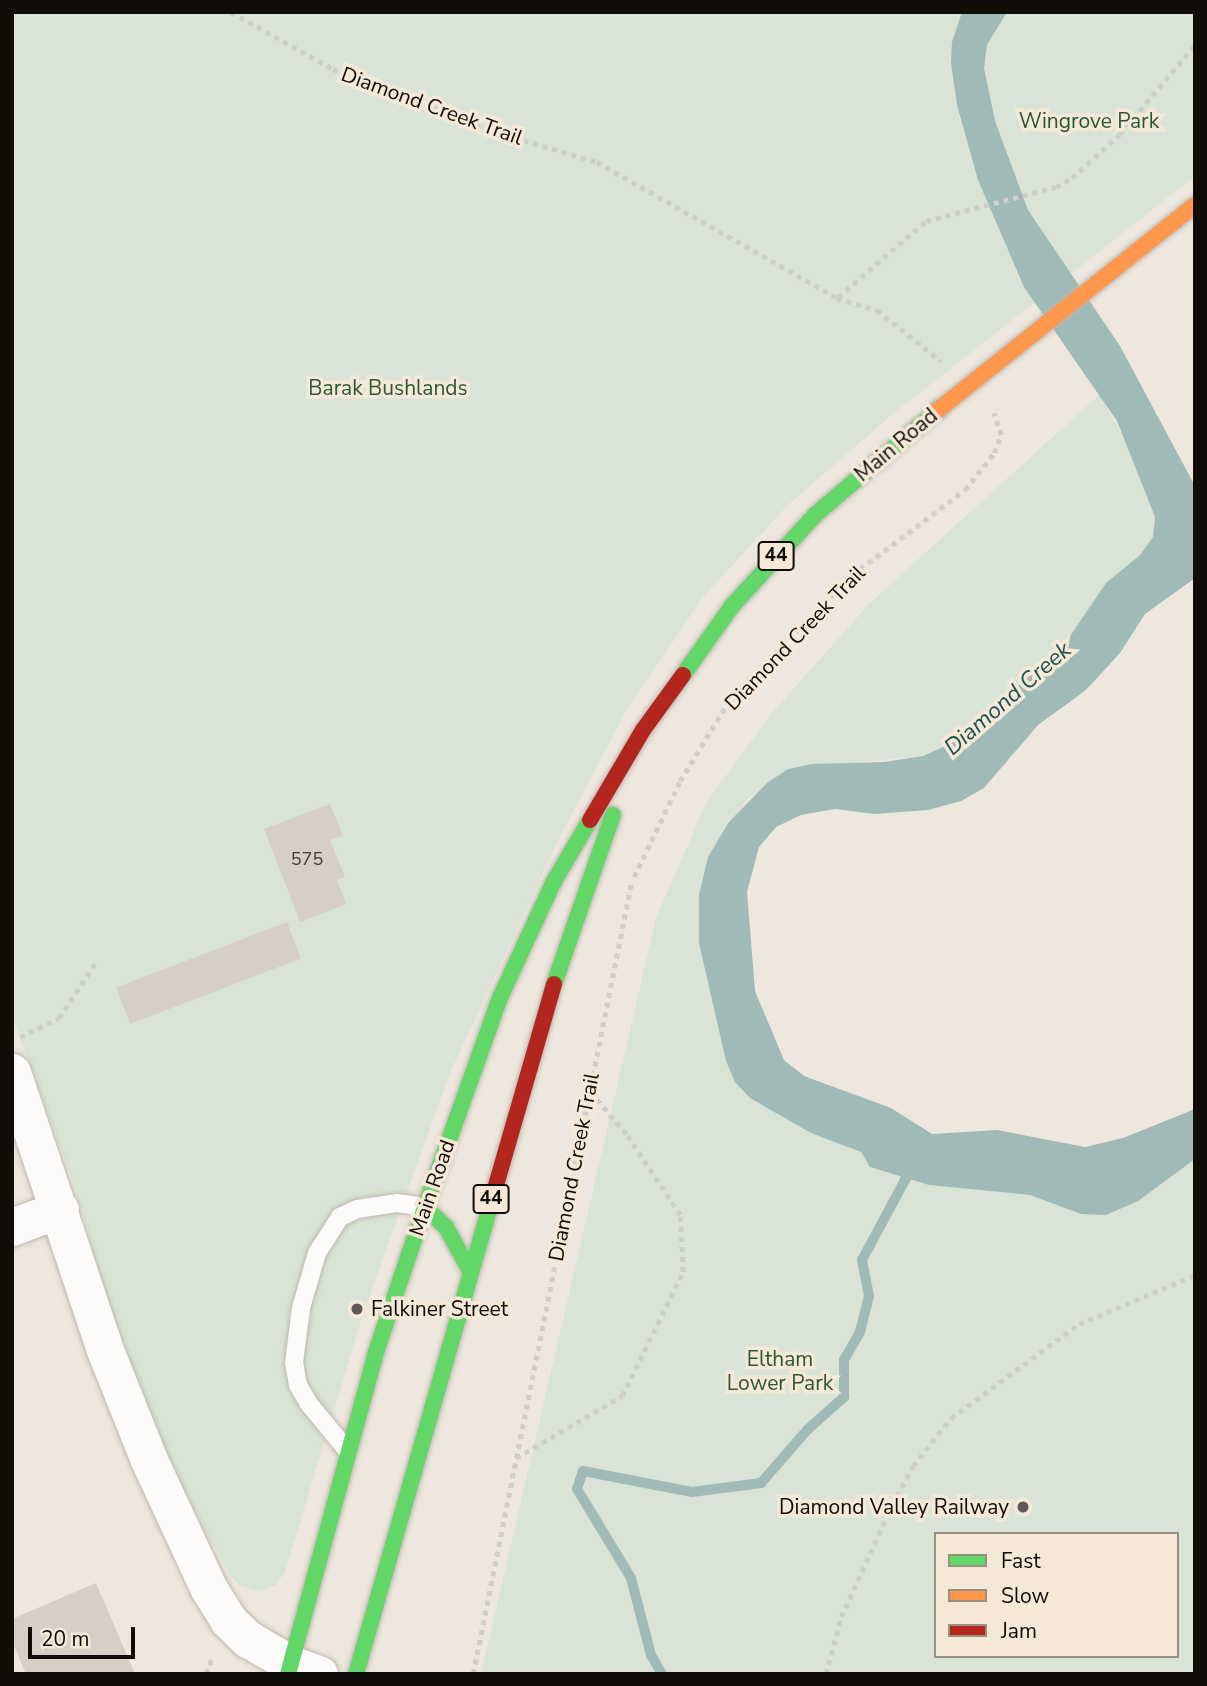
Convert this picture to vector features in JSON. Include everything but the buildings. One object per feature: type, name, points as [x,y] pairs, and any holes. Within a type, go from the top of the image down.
[{"type":"main road","name":"Main Road","points":[[299,1671],[349,1453],[375,1355],[499,1000],[553,883],[643,730],[725,616],[771,561],[854,480],[1195,205]]},
{"type":"main road","name":"Main Road","points":[[358,1669],[547,1005],[643,730]]},
{"type":"main road","points":[[425,1207],[446,1227],[470,1271]]},
{"type":"street","points":[[12,1072],[115,1374],[209,1589],[228,1620],[248,1639],[299,1671]]},
{"type":"street","points":[[12,1227],[60,1209]]},
{"type":"lane","points":[[349,1453],[309,1404],[298,1385],[294,1363],[299,1319],[317,1253],[340,1217],[357,1209],[397,1203],[425,1207]]},
{"type":"lane","points":[[358,1669],[378,1674]]},
{"type":"path","name":"Diamond Creek Trail","points":[[231,12],[333,69],[389,86],[466,123],[597,162],[837,298],[877,310],[944,363]]},
{"type":"path","points":[[837,298],[926,221],[1056,187],[1072,178],[1120,134],[1195,45]]},
{"type":"path","name":"Diamond Creek Trail","points":[[473,1674],[632,882],[680,781],[741,687],[852,575],[965,490],[994,453],[1001,435],[992,407]]},
{"type":"path","points":[[12,1040],[59,1018],[96,962]]},
{"type":"path","points":[[516,1458],[622,1396],[683,1272],[680,1215],[626,1134],[590,1091]]},
{"type":"path","points":[[826,1674],[841,1617],[892,1505],[913,1466],[951,1418],[1079,1324],[1195,1275]]},
{"type":"green space","name":"Barak Bushlands","points":[[12,12],[1195,12],[1195,176],[888,418],[788,505],[704,596],[626,711],[558,841],[450,1073],[363,1314],[285,1572],[276,1585],[259,1592],[239,1585],[230,1575],[168,1461],[115,1323],[72,1178],[12,1016]]},
{"type":"green space","name":"Eltham Lower Park","points":[[1099,395],[1132,452],[1155,518],[1153,537],[1140,555],[1106,583],[1062,648],[952,743],[923,756],[788,769],[746,801],[708,857],[720,1031],[726,1061],[750,1098],[811,1133],[841,1142],[929,1185],[1030,1195],[1081,1214],[1195,1159],[1195,1674],[481,1674],[656,918],[706,803],[771,714],[870,603]]},
{"type":"water","name":"Diamond Creek","points":[[962,12],[1007,12],[987,45],[984,68],[995,121],[1028,210],[1120,346],[1195,486],[1195,578],[1145,614],[1120,653],[1086,690],[1038,725],[984,788],[961,801],[928,810],[874,814],[835,809],[801,815],[776,827],[759,847],[747,892],[755,991],[784,1060],[804,1076],[891,1108],[932,1134],[997,1130],[1085,1147],[1123,1138],[1195,1109],[1195,1159],[1138,1201],[1106,1215],[1081,1214],[1030,1195],[929,1185],[870,1167],[861,1152],[811,1133],[750,1098],[735,1082],[726,1061],[699,943],[699,895],[708,857],[729,822],[767,783],[788,769],[812,764],[884,762],[923,756],[952,743],[1062,648],[1106,583],[1140,555],[1153,537],[1155,517],[1117,421],[1024,287],[978,180],[957,105],[951,63],[952,42]]},
{"type":"waterway","points":[[662,1674],[651,1655],[631,1578],[577,1489],[583,1471],[692,1492],[761,1483],[807,1430],[844,1397],[844,1360],[860,1332],[869,1296],[862,1260],[912,1167]]},
{"type":"traffic: fast","points":[[683,675],[732,606],[815,515],[938,410]]},
{"type":"traffic: fast","points":[[554,984],[613,815]]},
{"type":"traffic: fast","points":[[288,1674],[375,1355],[425,1207],[499,1000],[553,883],[590,820]]},
{"type":"traffic: fast","points":[[356,1674],[490,1206]]},
{"type":"traffic: fast","points":[[425,1207],[446,1227],[470,1271]]},
{"type":"traffic: jam","points":[[590,820],[643,730],[683,675]]},
{"type":"traffic: jam","points":[[490,1206],[554,984]]},
{"type":"traffic: slow","points":[[938,410],[1195,205]]},
{"type":"place","name":"Falkiner Street","points":[[357,1309]]},
{"type":"place","name":"Diamond Valley Railway","points":[[1023,1507]]},
{"type":"park label","name":"Wingrove Park","points":[[1089,121]]}]
